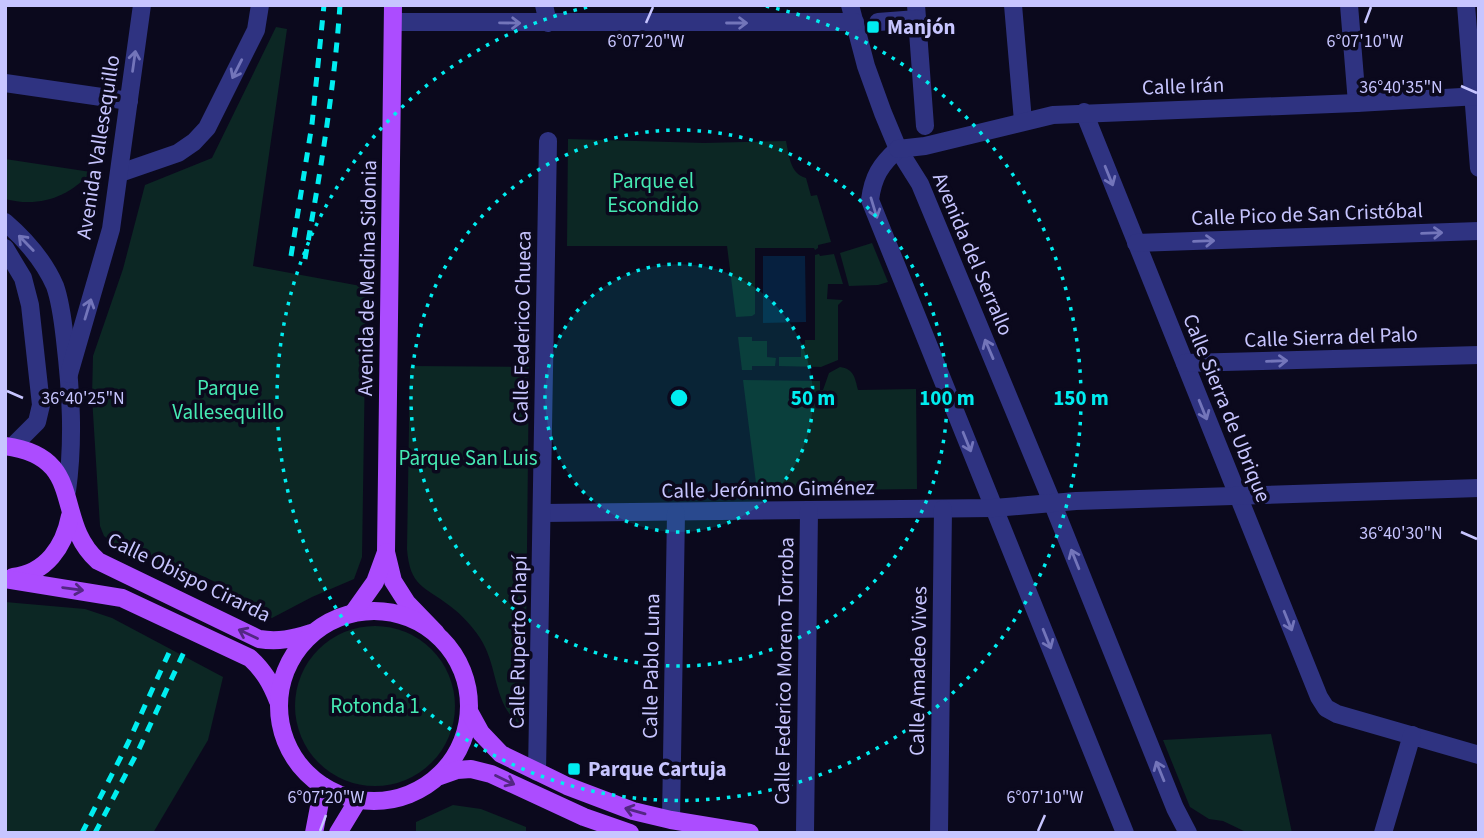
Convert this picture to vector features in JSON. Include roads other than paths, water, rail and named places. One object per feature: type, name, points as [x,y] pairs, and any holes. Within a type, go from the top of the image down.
[{"type":"main road","name":"Avenida de Medina Sidonia","points":[[393,14],[386,552],[393,582],[407,603],[436,633]]},
{"type":"main road","name":"Calle Obispo Cirarda","points":[[9,446],[42,457],[57,473],[67,491],[78,536],[88,552],[109,567],[259,639],[294,639],[313,632]]},
{"type":"main road","name":"Calle Obispo Cirarda","points":[[5,578],[22,576],[41,567],[57,552],[67,533],[70,512]]},
{"type":"main road","name":"Avenida de Medina Sidonia","points":[[352,613],[371,591],[386,552]]},
{"type":"main road","name":"Calle Obispo Cirarda","points":[[5,578],[122,598],[250,658],[271,683],[279,702]]},
{"type":"main road","points":[[375,610],[397,613],[418,621],[436,633],[456,656],[467,683],[470,713],[465,737],[455,758],[440,776],[422,789],[402,797],[380,801],[358,800],[323,786],[304,770],[289,750],[281,727],[281,683],[288,664],[313,632],[332,620],[352,613],[375,610]]},
{"type":"main road","points":[[470,713],[481,733],[500,754],[600,800],[671,820],[750,833]]},
{"type":"main road","points":[[440,776],[457,770],[471,769],[491,774],[584,817],[630,833]]},
{"type":"main road","points":[[314,833],[323,786]]},
{"type":"main road","points":[[338,833],[358,800]]},
{"type":"street","name":"Avenida Vallesequillo","points":[[69,374],[111,229],[142,5]]},
{"type":"street","points":[[120,173],[178,153],[194,142],[207,128],[257,30],[260,5]]},
{"type":"street","points":[[544,5],[548,23]]},
{"type":"street","points":[[1013,5],[1023,121]]},
{"type":"street","points":[[1349,5],[1357,103]]},
{"type":"street","points":[[1467,5],[1476,96],[1479,168]]},
{"type":"street","points":[[878,22],[917,12],[925,126]]},
{"type":"street","points":[[393,14],[548,23],[852,14]]},
{"type":"street","name":"Avenida del Serrallo","points":[[852,14],[866,66],[898,149],[920,184],[1175,808],[1188,833]]},
{"type":"street","points":[[5,83],[129,101]]},
{"type":"street","name":"Calle Irán","points":[[898,149],[925,146],[1023,121],[1084,112],[1357,103],[1476,96]]},
{"type":"street","name":"Calle Sierra de Ubrique","points":[[1084,112],[1319,697],[1326,708],[1337,714],[1412,736]]},
{"type":"street","name":"Calle Federico Chueca","points":[[543,513],[548,141]]},
{"type":"street","points":[[898,149],[882,163],[873,180],[870,200],[1125,833]]},
{"type":"street","name":"Calle Obispo Cirarda","points":[[5,222],[32,248],[55,287],[61,310],[69,374],[72,452],[67,491]]},
{"type":"street","name":"Calle Pico de San Cristóbal","points":[[1136,243],[1479,231]]},
{"type":"street","name":"Calle Obispo Cirarda","points":[[5,248],[23,278],[30,305],[41,405],[37,422],[9,446]]},
{"type":"street","name":"Calle Sierra del Palo","points":[[1185,363],[1479,355]]},
{"type":"street","name":"Calle Jerónimo Giménez","points":[[543,513],[994,508],[1052,502],[1479,488]]},
{"type":"street","name":"Calle Amadeo Vives","points":[[939,833],[943,509]]},
{"type":"street","name":"Calle Federico Moreno Torroba","points":[[805,833],[809,511]]},
{"type":"street","name":"Calle Ruperto Chapí","points":[[537,772],[543,513]]},
{"type":"street","name":"Calle Pablo Luna","points":[[671,820],[676,513]]},
{"type":"street","points":[[1383,833],[1412,736],[1479,755]]},
{"type":"water","points":[[763,256],[805,256],[806,322],[763,323]]},
{"type":"railway","points":[[291,256],[312,124],[324,5]]},
{"type":"railway","points":[[305,259],[330,101],[340,5]]},
{"type":"railway","points":[[82,833],[128,743],[172,646]]},
{"type":"railway","points":[[95,833],[139,749],[184,652]]},
{"type":"place","name":"Manjón","points":[[873,27]]},
{"type":"place","name":"Parque Cartuja","points":[[574,769]]},
{"type":"park label","name":"Parque el Escondido","points":[[653,193]]},
{"type":"park label","name":"Parque Vallesequillo","points":[[228,400]]},
{"type":"park label","name":"Parque San Luis","points":[[468,458]]},
{"type":"park label","name":"Rotonda 1","points":[[375,706]]}]
